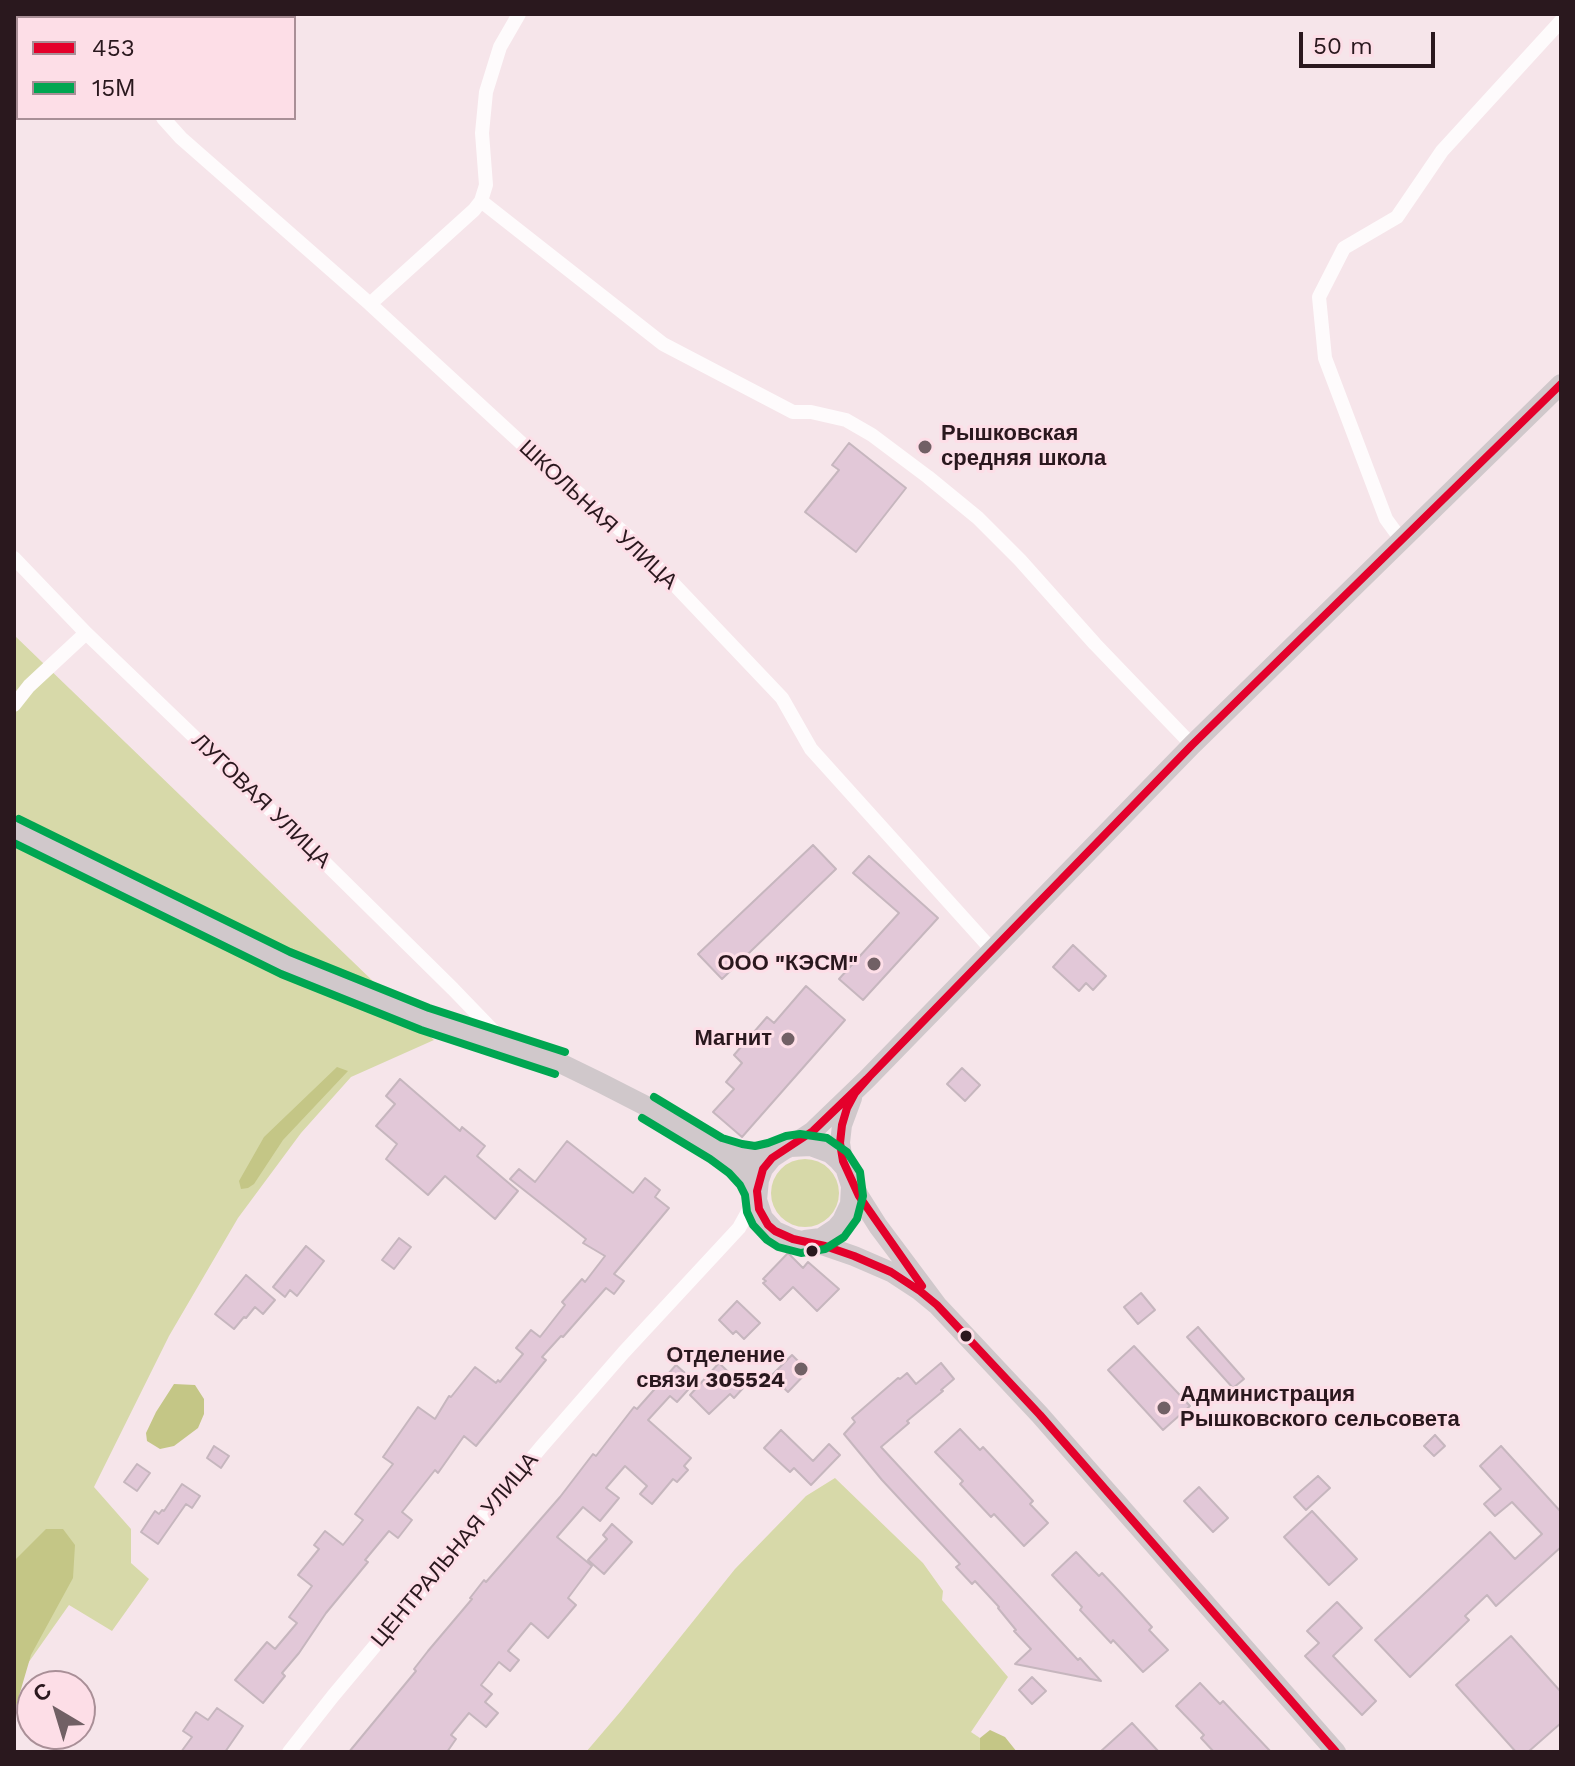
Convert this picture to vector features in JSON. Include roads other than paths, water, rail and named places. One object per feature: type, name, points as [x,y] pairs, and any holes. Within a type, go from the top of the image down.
[{"type":"main road","points":[[937,1305],[891,1272],[854,1256],[775,1231],[759,1209],[757,1191],[763,1169],[772,1158],[813,1131],[867,1079],[1192,745],[1561,384]]},
{"type":"main road","points":[[14,830],[285,963],[425,1019],[560,1063],[648,1107],[717,1149],[737,1164],[757,1191]]},
{"type":"main road","points":[[802,1241],[829,1234],[842,1221],[850,1204],[851,1186],[840,1143],[842,1125],[851,1100],[867,1079]]},
{"type":"main road","points":[[717,1149],[755,1158],[801,1146],[821,1148],[838,1160],[878,1226],[937,1305],[1040,1415],[1336,1752]]},
{"type":"street","points":[[370,304],[481,201],[486,185],[482,133],[486,92],[500,47],[519,14]]},
{"type":"street","points":[[1402,541],[1386,519],[1325,358],[1319,297],[1344,248],[1397,217],[1442,151],[1561,21]]},
{"type":"street","name":"ШКОЛЬНАЯ УЛИЦА","points":[[165,120],[181,138],[630,538],[782,698],[811,749],[993,951]]},
{"type":"street","points":[[481,201],[663,344],[793,412],[811,412],[846,420],[872,435],[928,477],[978,518],[1020,560],[1192,745]]},
{"type":"street","name":"ЛУГОВАЯ УЛИЦА","points":[[14,558],[86,633],[314,852],[507,1045]]},
{"type":"street","points":[[14,705],[29,686],[86,633]]},
{"type":"street","name":"ЦЕНТРАЛЬНАЯ УЛИЦА","points":[[289,1752],[542,1446],[624,1352],[729,1240],[747,1215],[757,1191]]},
{"type":"street","points":[[729,1240],[753,1228],[775,1231]]},
{"type":"place","name":"Рышковская средняя школа","points":[[925,447]]},
{"type":"place","name":"ООО \"КЭСМ\"","points":[[874,964]]},
{"type":"place","name":"Магнит","points":[[788,1039]]},
{"type":"place","name":"Отделение связи 305524","points":[[801,1369]]},
{"type":"place","name":"Администрация Рышковского сельсовета","points":[[1164,1408]]}]
